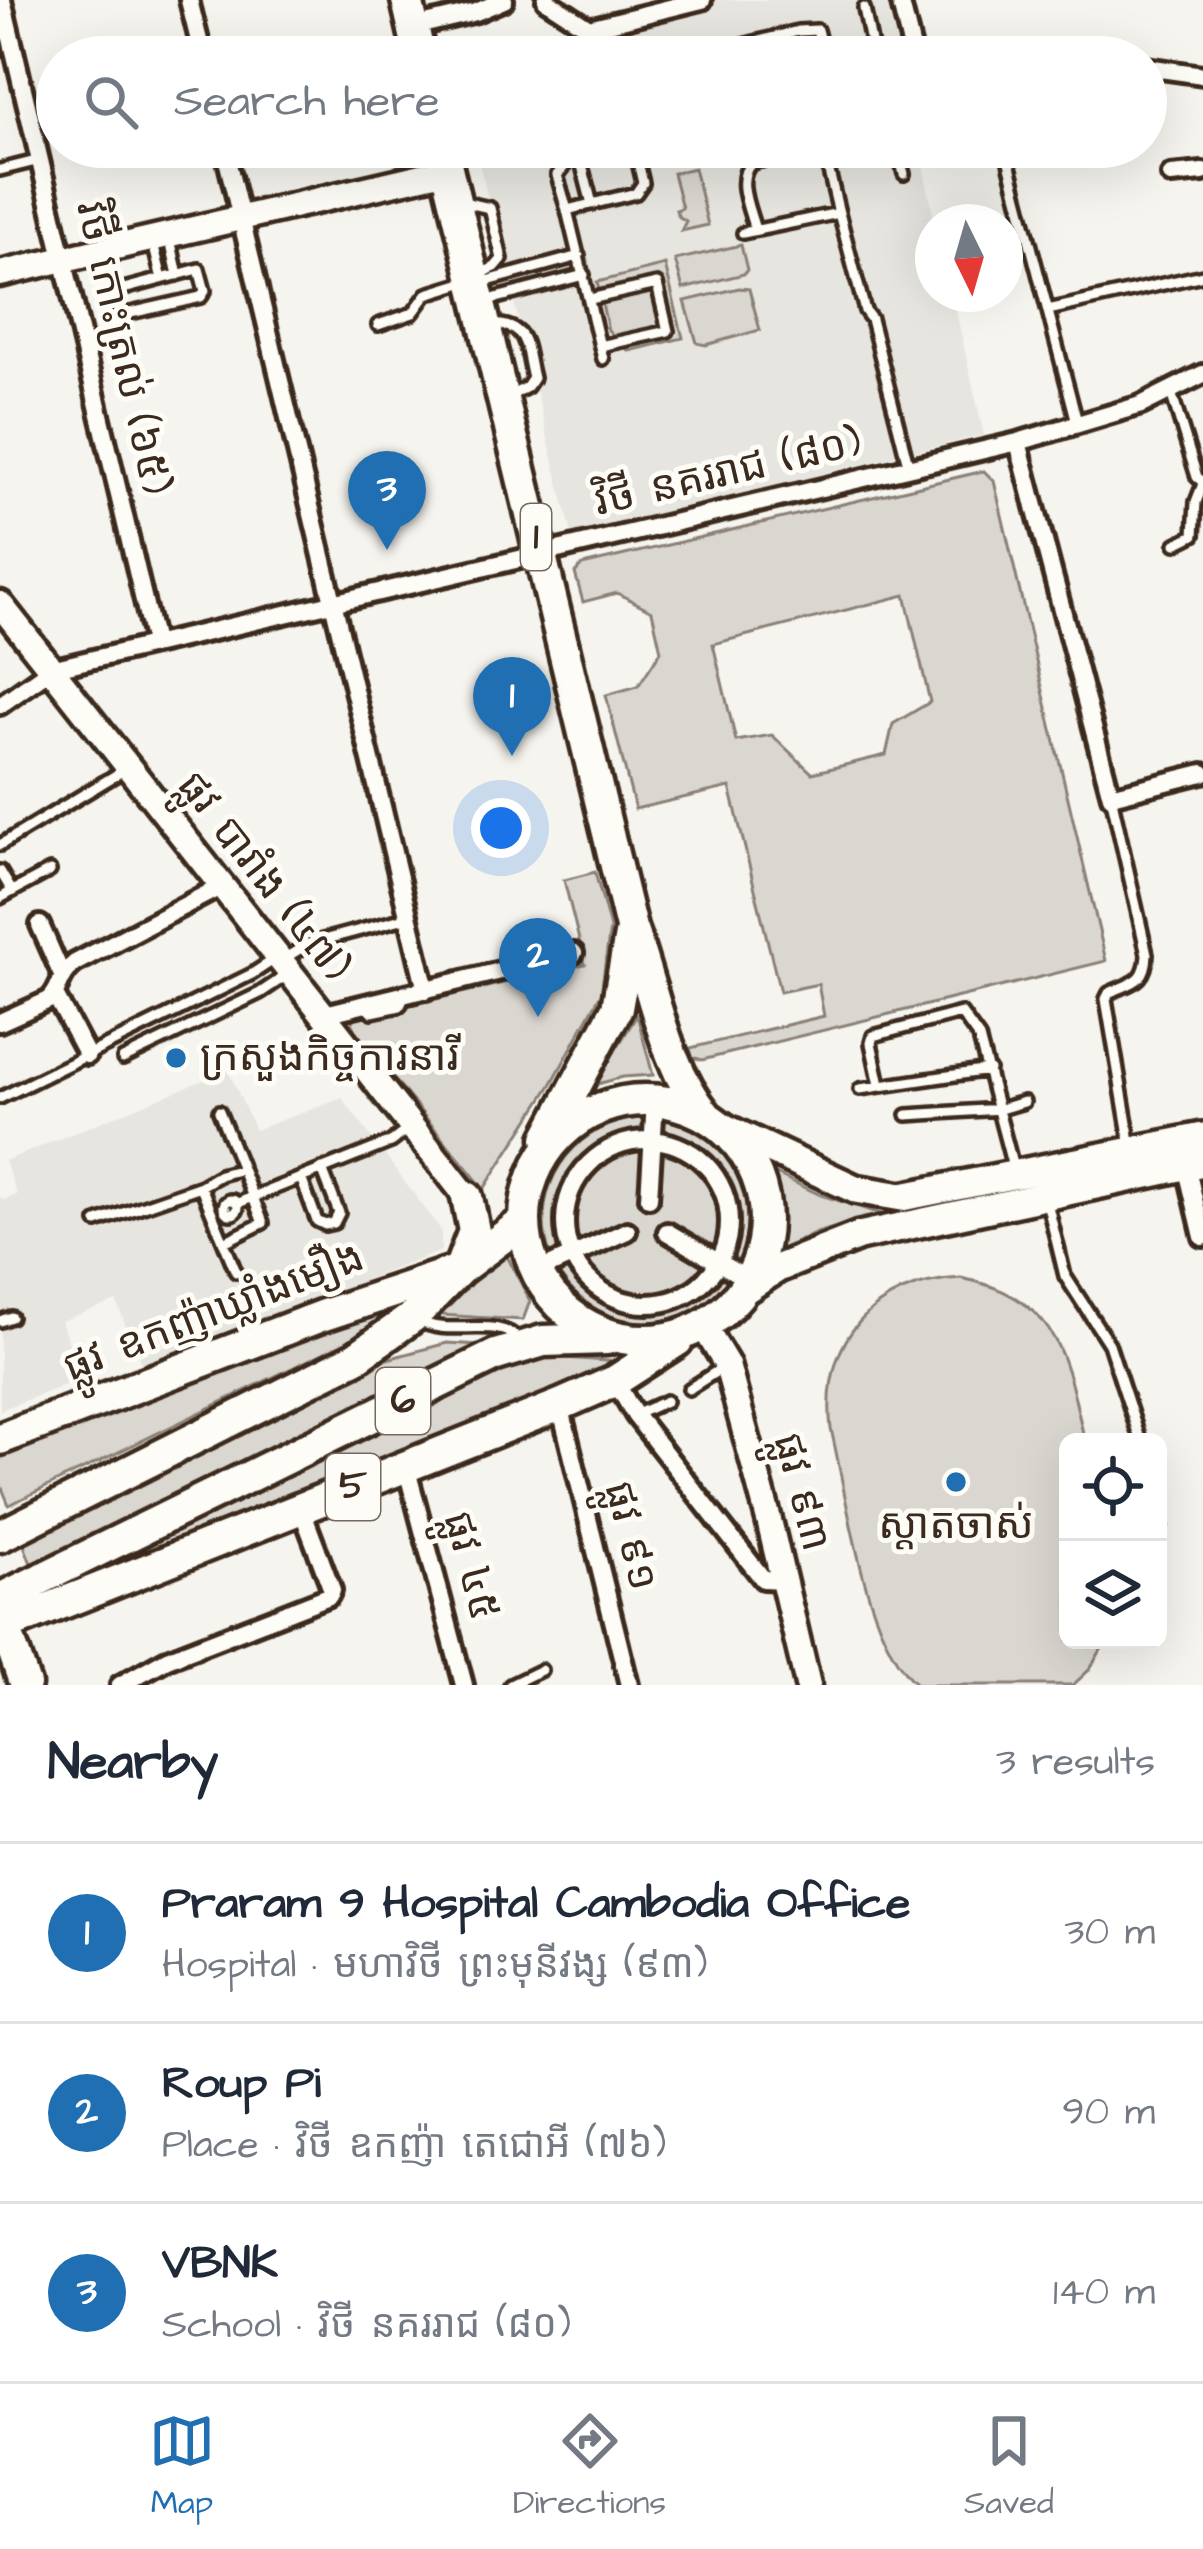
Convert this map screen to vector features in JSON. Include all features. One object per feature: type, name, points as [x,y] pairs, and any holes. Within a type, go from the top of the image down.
[{"type":"highway","name":"1","points":[[447,168],[631,928],[652,983],[674,1066],[687,1093],[745,1152],[762,1189],[764,1243],[746,1286]]},
{"type":"highway","name":"1","points":[[625,1340],[580,1321],[555,1299],[536,1272],[523,1220],[529,1178],[617,1008],[631,928]]},
{"type":"highway","points":[[538,1160],[569,1126],[611,1106],[656,1101],[711,1120]]},
{"type":"highway","points":[[467,1197],[523,1220]]},
{"type":"highway","points":[[459,1270],[474,1231],[467,1197]]},
{"type":"highway","points":[[459,1270],[523,1220]]},
{"type":"highway","name":"6","points":[[0,1536],[355,1358],[414,1316],[459,1270]]},
{"type":"highway","name":"ផ្លូវ ឧកញ៉ាឃ្លាំងមឿង","points":[[0,1439],[321,1316],[459,1270]]},
{"type":"highway","points":[[625,1340],[660,1340],[698,1328],[746,1286]]},
{"type":"highway","name":"5","points":[[2,1612],[301,1508],[560,1405],[615,1381],[698,1328]]},
{"type":"highway","name":"6","points":[[2,1612],[193,1504],[522,1346],[560,1340],[625,1340]]},
{"type":"highway","points":[[2,1612],[25,1685]]},
{"type":"main road","points":[[711,1120],[877,1195],[1030,1186],[1195,1164]]},
{"type":"main road","points":[[746,1286],[859,1236],[1132,1152],[1203,1137]]},
{"type":"street","name":"វិថី កោះត្រល់ (៦៥)","points":[[2,0],[36,143]]},
{"type":"street","points":[[189,0],[197,36]]},
{"type":"street","points":[[413,28],[504,0]]},
{"type":"street","points":[[546,0],[589,28],[702,0]]},
{"type":"street","points":[[900,0],[909,36]]},
{"type":"street","points":[[1167,70],[1203,75]]},
{"type":"street","name":"វិថី កោះត្រល់ (៦៥)","points":[[42,168],[154,644]]},
{"type":"street","points":[[229,168],[426,990]]},
{"type":"street","points":[[0,274],[241,218],[414,168]]},
{"type":"street","points":[[1171,175],[1203,172]]},
{"type":"street","name":"វិថី នគររាជ (៨០)","points":[[51,669],[1018,442],[1141,405],[1203,374]]},
{"type":"street","points":[[1018,442],[1112,796],[1203,773]]},
{"type":"street","name":"ផ្លូវ បារាំង (៤៧)","points":[[0,604],[467,1197]]},
{"type":"street","points":[[0,705],[51,669]]},
{"type":"street","points":[[62,973],[222,886]]},
{"type":"street","points":[[40,926],[62,973],[55,995],[87,1054]]},
{"type":"street","points":[[321,1015],[574,953]]},
{"type":"street","points":[[0,1022],[55,995]]},
{"type":"street","points":[[650,1198],[656,1101]]},
{"type":"street","points":[[653,1140],[690,1152],[716,1177],[724,1193],[729,1228],[718,1263],[694,1289],[662,1303],[644,1304],[609,1295],[594,1285],[572,1256],[564,1223],[580,1174],[605,1151],[653,1140]]},
{"type":"street","points":[[1195,1164],[1203,1237]]},
{"type":"street","points":[[536,1272],[627,1231]]},
{"type":"street","points":[[668,1232],[746,1286]]},
{"type":"street","name":"ផ្លូវ ៩៣","points":[[698,1328],[727,1365],[808,1685]]},
{"type":"street","points":[[615,1381],[635,1415],[763,1579],[784,1580]]},
{"type":"street","name":"ផ្លូវ ៩១","points":[[560,1405],[629,1685]]},
{"type":"street","name":"ផ្លូវ ៤៥","points":[[406,1466],[464,1685]]},
{"type":"street","points":[[120,1685],[188,1650],[329,1596],[332,1590],[301,1508]]},
{"type":"lane","points":[[864,8],[870,36]]},
{"type":"lane","points":[[778,36],[817,30],[819,36]]},
{"type":"lane","points":[[0,170],[36,161]]},
{"type":"lane","points":[[563,168],[557,175],[603,359]]},
{"type":"lane","points":[[583,168],[592,204]]},
{"type":"lane","points":[[567,210],[637,193],[643,183],[639,168]]},
{"type":"lane","points":[[746,168],[742,178],[755,230]]},
{"type":"lane","points":[[828,168],[908,468]]},
{"type":"lane","points":[[902,168],[904,174]]},
{"type":"lane","points":[[1011,168],[1078,426]]},
{"type":"lane","points":[[742,232],[838,213]]},
{"type":"lane","points":[[161,237],[178,275]]},
{"type":"lane","points":[[161,237],[162,279]]},
{"type":"lane","points":[[477,294],[579,256]]},
{"type":"lane","points":[[200,269],[204,294],[120,312],[116,290],[162,279],[200,269]]},
{"type":"lane","points":[[378,325],[413,313],[427,293],[477,294],[584,274]]},
{"type":"lane","points":[[1048,310],[1203,275]]},
{"type":"lane","points":[[590,299],[656,284],[668,331],[600,346]]},
{"type":"lane","points":[[1170,389],[1197,477],[1203,483],[1196,502],[1194,535],[1176,544]]},
{"type":"lane","points":[[0,845],[129,767]]},
{"type":"lane","points":[[1112,796],[1147,955],[1143,976],[1135,984],[1108,993],[1106,999],[1132,1152]]},
{"type":"lane","points":[[0,871],[12,891]]},
{"type":"lane","points":[[0,898],[50,871]]},
{"type":"lane","points":[[122,1059],[260,993],[282,964],[308,944],[409,917]]},
{"type":"lane","points":[[0,1098],[252,974],[282,964]]},
{"type":"lane","points":[[880,1085],[873,1036],[962,1013],[979,1038],[1000,1108],[1065,1276],[1109,1344],[1139,1433]]},
{"type":"lane","points":[[860,1089],[989,1070]]},
{"type":"lane","points":[[907,1115],[1024,1102]]},
{"type":"lane","points":[[219,1111],[262,1226],[224,1242]]},
{"type":"lane","points":[[213,1214],[391,1142],[411,1126]]},
{"type":"lane","points":[[97,1222],[242,1169]]},
{"type":"lane","points":[[301,1178],[316,1221],[334,1223],[339,1214],[322,1169]]},
{"type":"lane","points":[[220,1175],[242,1234]]},
{"type":"lane","points":[[201,1186],[236,1272]]},
{"type":"lane","points":[[414,1316],[436,1328],[509,1331],[522,1346]]},
{"type":"lane","points":[[689,1389],[727,1365]]},
{"type":"lane","points":[[635,1415],[666,1401]]},
{"type":"lane","points":[[510,1685],[542,1670]]},
{"type":"shaded area","points":[[710,0],[889,0],[897,36],[565,36]]},
{"type":"shaded area","points":[[480,168],[923,168],[931,204],[915,204],[915,312],[956,312],[984,435],[572,534]]},
{"type":"shaded area","points":[[694,168],[708,225],[681,231],[686,221],[676,210],[682,208],[673,173]]},
{"type":"shaded area","points":[[741,245],[744,274],[683,289],[675,260]]},
{"type":"shaded area","points":[[665,265],[683,338],[629,351],[608,330],[597,282]]},
{"type":"shaded area","points":[[749,289],[760,330],[706,345],[697,343],[685,301]]},
{"type":"shaded area","points":[[984,471],[994,481],[1106,961],[702,1060],[692,1057],[690,1048],[824,1016],[818,984],[780,992],[730,787],[635,809],[606,695],[638,686],[661,651],[652,611],[617,593],[583,602],[575,573],[582,565]],"holes":[[[905,595],[930,702],[893,724],[886,755],[812,773],[772,735],[736,741],[713,644]]]},
{"type":"shaded area","points":[[595,872],[610,928],[601,994],[551,1085],[484,1189],[352,1023],[355,1018],[585,964],[564,880]]},
{"type":"shaded area","points":[[637,1015],[653,1075],[594,1085]]},
{"type":"shaded area","points":[[228,1070],[255,1130],[342,1098],[441,1230],[441,1251],[142,1366],[116,1301],[61,1321],[81,1379],[0,1410],[0,1195],[3,1200],[17,1195],[5,1161]]},
{"type":"shaded area","points":[[646,1118],[685,1125],[718,1148],[741,1181],[748,1220],[741,1259],[718,1292],[685,1315],[646,1322],[607,1315],[574,1292],[551,1259],[544,1220],[551,1181],[574,1148],[607,1125]]},
{"type":"shaded area","points":[[774,1173],[821,1195],[881,1214],[778,1250],[782,1215]]},
{"type":"shaded area","points":[[504,1250],[530,1301],[523,1320],[440,1315]]},
{"type":"shaded area","name":"ស្ដាតចាស់","points":[[961,1278],[1019,1300],[1038,1316],[1063,1358],[1083,1433],[1059,1433],[1059,1649],[1102,1649],[1073,1685],[917,1685],[899,1664],[871,1603],[831,1429],[835,1369],[859,1322],[902,1291]]},
{"type":"shaded area","points":[[400,1304],[356,1337],[9,1505],[0,1483],[0,1455]]},
{"type":"shaded area","points":[[447,1343],[480,1345],[32,1566],[20,1535],[376,1362]]},
{"type":"shaded area","points":[[552,1357],[620,1362],[23,1603],[496,1371]]},
{"type":"place","name":"VBNK","points":[[387,550]]},
{"type":"place","name":"Praram 9 Hospital Cambodia Office","points":[[512,756]]},
{"type":"place","name":"Roup Pi","points":[[538,1017]]},
{"type":"place","name":"ក្រសួងកិច្ចការនារី","points":[[176,1058]]},
{"type":"place","name":"ស្ដាតចាស់","points":[[956,1482]]}]
